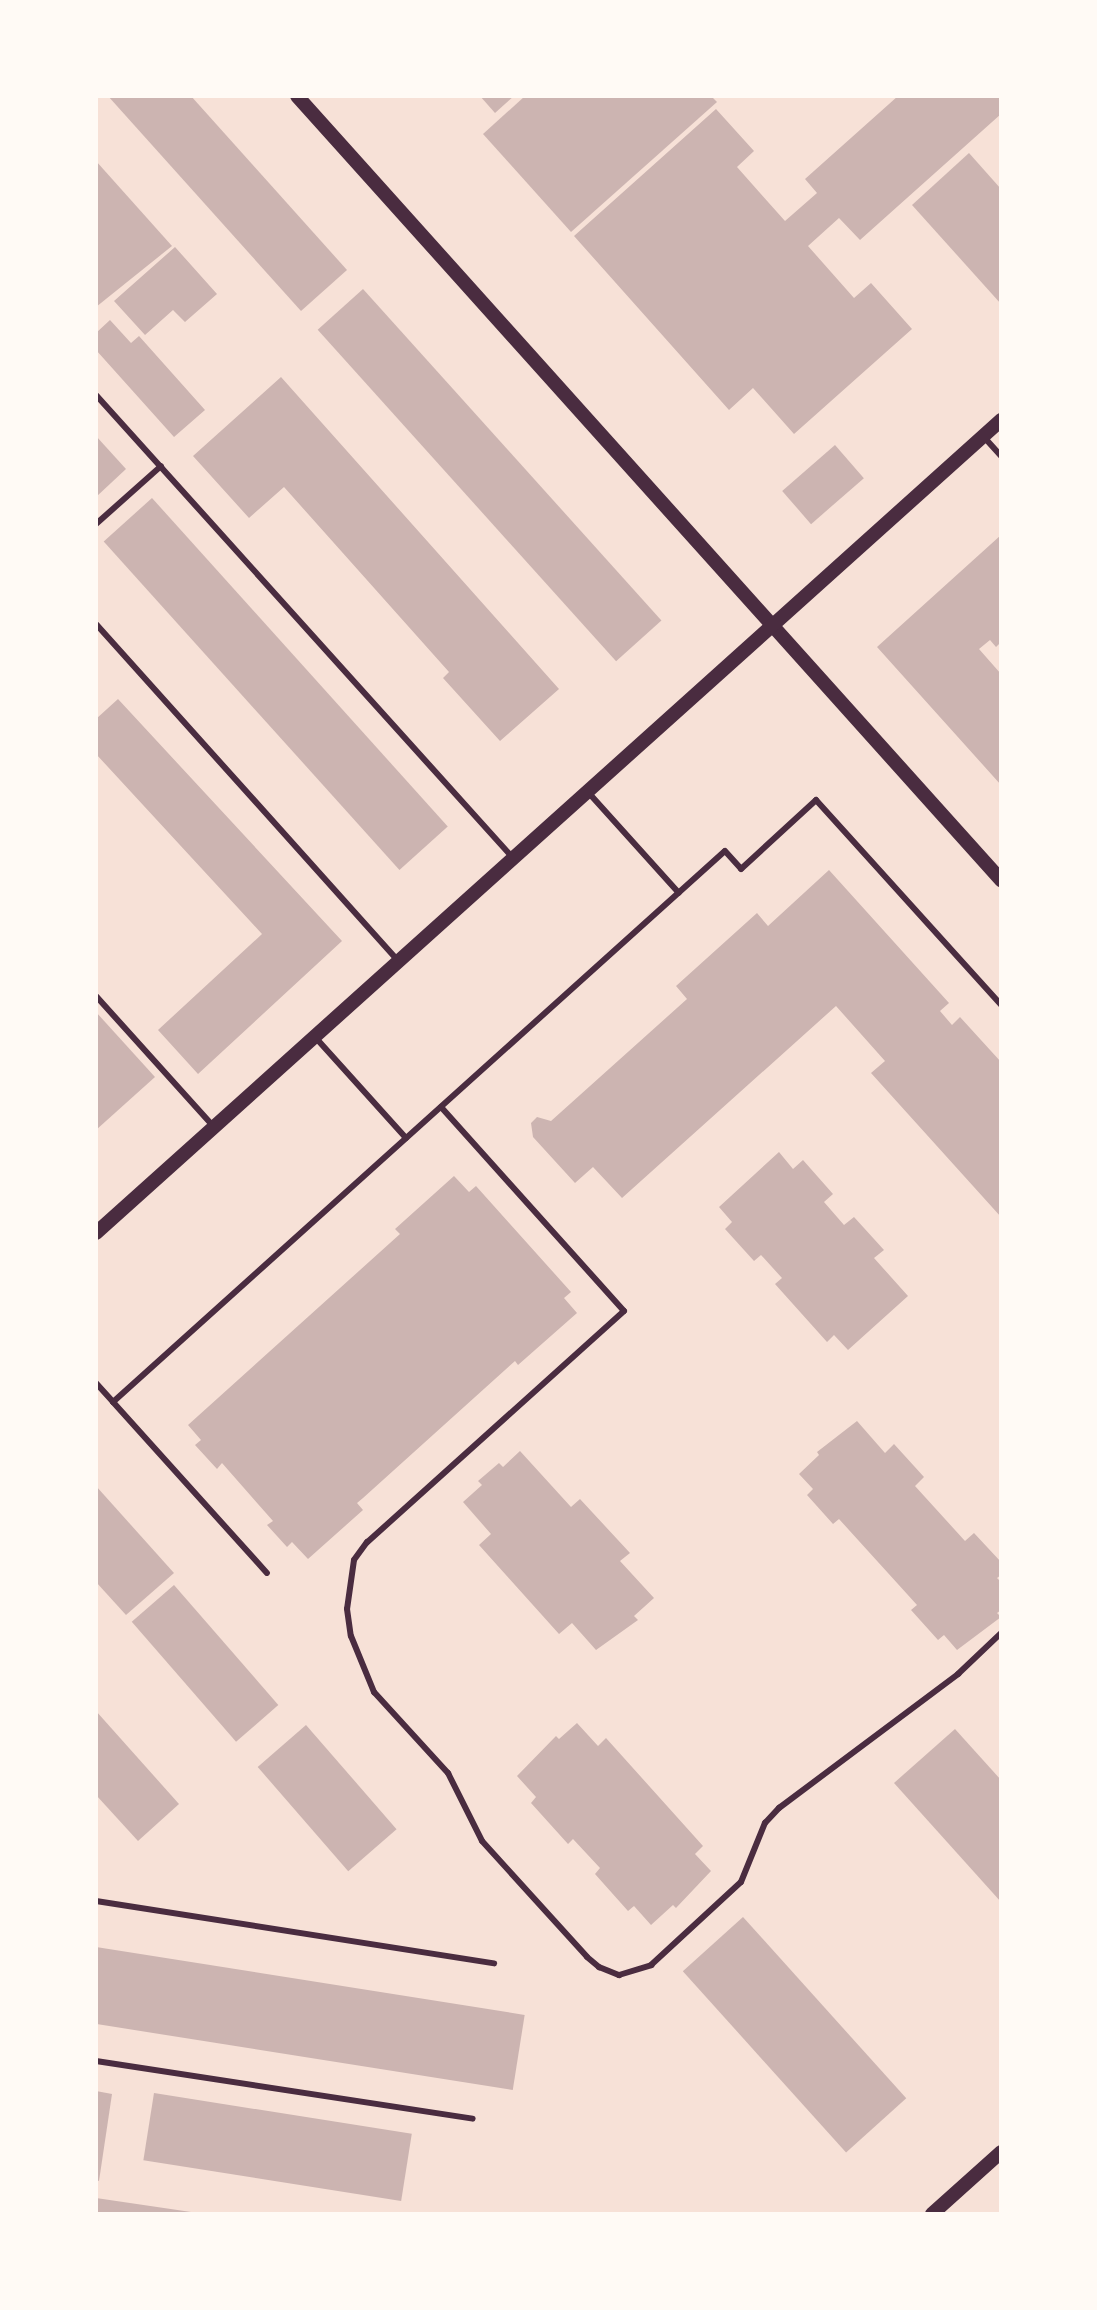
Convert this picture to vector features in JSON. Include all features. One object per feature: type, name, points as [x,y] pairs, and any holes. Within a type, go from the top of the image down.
[{"type":"street","points":[[297,96],[1001,880]]},
{"type":"street","points":[[96,1233],[1001,420]]},
{"type":"street","points":[[932,2214],[1001,2152]]},
{"type":"lane","points":[[96,395],[513,858]]},
{"type":"lane","points":[[983,436],[1001,456]]},
{"type":"lane","points":[[96,524],[161,466]]},
{"type":"lane","points":[[96,624],[398,961]]},
{"type":"lane","points":[[587,791],[679,893]]},
{"type":"lane","points":[[113,1402],[725,851],[741,869],[816,800],[1001,1005]]},
{"type":"lane","points":[[96,996],[214,1127]]},
{"type":"lane","points":[[314,1036],[406,1138]]},
{"type":"lane","points":[[441,1107],[624,1311],[367,1542],[354,1560],[347,1609],[351,1636],[374,1692],[448,1773],[482,1841],[587,1957],[619,1975],[651,1965],[741,1882],[765,1823],[779,1808],[958,1674],[1001,1633]]},
{"type":"lane","points":[[96,1383],[267,1573]]},
{"type":"lane","points":[[96,1901],[494,1963]]},
{"type":"lane","points":[[96,2061],[473,2119]]},
{"type":"building","points":[[108,96],[191,96],[347,270],[301,311]]},
{"type":"building","points":[[480,96],[514,96],[495,113]]},
{"type":"building","points":[[525,96],[711,96],[717,102],[571,232],[483,134]]},
{"type":"building","points":[[898,96],[1001,96],[1001,114],[860,240],[839,218],[808,246],[854,298],[871,283],[912,329],[794,434],[753,388],[729,410],[574,236],[716,109],[754,151],[737,167],[785,221],[817,193],[805,179]]},
{"type":"building","points":[[969,153],[1001,189],[1001,304],[912,205]]},
{"type":"building","points":[[96,161],[172,246],[96,307]]},
{"type":"building","points":[[175,247],[217,294],[185,322],[173,310],[145,335],[114,301]]},
{"type":"building","points":[[363,289],[661,620],[616,661],[318,330]]},
{"type":"building","points":[[110,320],[131,343],[139,336],[205,410],[174,437],[96,350],[96,333]]},
{"type":"building","points":[[281,377],[559,689],[500,741],[443,678],[449,672],[284,487],[249,518],[193,456]]},
{"type":"building","points":[[96,436],[126,469],[96,497]]},
{"type":"building","points":[[835,445],[864,478],[811,524],[782,491]]},
{"type":"building","points":[[152,498],[448,826],[399,870],[104,541]]},
{"type":"building","points":[[1001,535],[1001,642],[996,647],[990,640],[979,649],[1001,674],[1001,785],[877,647]]},
{"type":"building","points":[[118,699],[342,941],[198,1074],[158,1030],[262,934],[96,754],[96,719]]},
{"type":"building","points":[[829,870],[949,1003],[940,1011],[952,1025],[960,1017],[1001,1062],[1001,1217],[871,1073],[885,1061],[836,1006],[622,1198],[593,1167],[575,1183],[533,1137],[531,1123],[537,1117],[551,1121],[687,999],[676,986],[757,913],[768,926]]},
{"type":"building","points":[[96,1012],[155,1077],[96,1130]]},
{"type":"building","points":[[779,1152],[793,1169],[803,1160],[833,1194],[824,1202],[844,1225],[854,1217],[884,1250],[874,1258],[908,1296],[848,1350],[834,1335],[827,1342],[775,1284],[782,1278],[761,1255],[754,1261],[725,1229],[732,1222],[719,1207]]},
{"type":"building","points":[[454,1176],[469,1192],[476,1186],[571,1292],[564,1298],[577,1313],[518,1365],[515,1361],[357,1503],[363,1510],[308,1559],[292,1542],[287,1547],[267,1525],[273,1521],[222,1463],[217,1469],[195,1445],[201,1440],[188,1425],[400,1234],[395,1229]]},
{"type":"building","points":[[857,1421],[885,1453],[894,1444],[924,1477],[915,1486],[965,1541],[974,1533],[1001,1562],[1001,1575],[997,1578],[1001,1582],[1001,1610],[997,1613],[1001,1617],[957,1650],[944,1635],[938,1640],[911,1610],[917,1605],[839,1519],[833,1524],[807,1495],[813,1489],[799,1474],[819,1455],[817,1452]]},
{"type":"building","points":[[520,1451],[571,1507],[580,1499],[630,1553],[620,1561],[654,1598],[634,1616],[638,1620],[596,1650],[572,1623],[559,1634],[479,1545],[491,1534],[463,1502],[482,1485],[478,1481],[499,1463],[503,1467]]},
{"type":"building","points":[[96,1486],[174,1573],[126,1615],[96,1582]]},
{"type":"building","points":[[174,1585],[278,1705],[236,1742],[132,1622]]},
{"type":"building","points":[[96,1711],[179,1804],[138,1841],[96,1795]]},
{"type":"building","points":[[577,1723],[598,1746],[606,1738],[703,1846],[695,1854],[711,1871],[676,1908],[673,1905],[651,1925],[634,1906],[628,1911],[595,1874],[600,1868],[573,1839],[568,1844],[531,1803],[536,1797],[517,1776],[556,1736],[559,1739]]},
{"type":"building","points":[[306,1725],[397,1829],[348,1871],[258,1767]]},
{"type":"building","points":[[955,1729],[1001,1780],[1001,1902],[894,1783]]},
{"type":"building","points":[[743,1917],[906,2098],[846,2153],[683,1971]]},
{"type":"building","points":[[96,1947],[525,2015],[513,2090],[96,2024]]},
{"type":"building","points":[[96,2091],[112,2094],[99,2181],[96,2180]]},
{"type":"building","points":[[154,2093],[412,2134],[401,2201],[143,2160]]},
{"type":"building","points":[[96,2198],[191,2212],[191,2214],[96,2214]]}]
